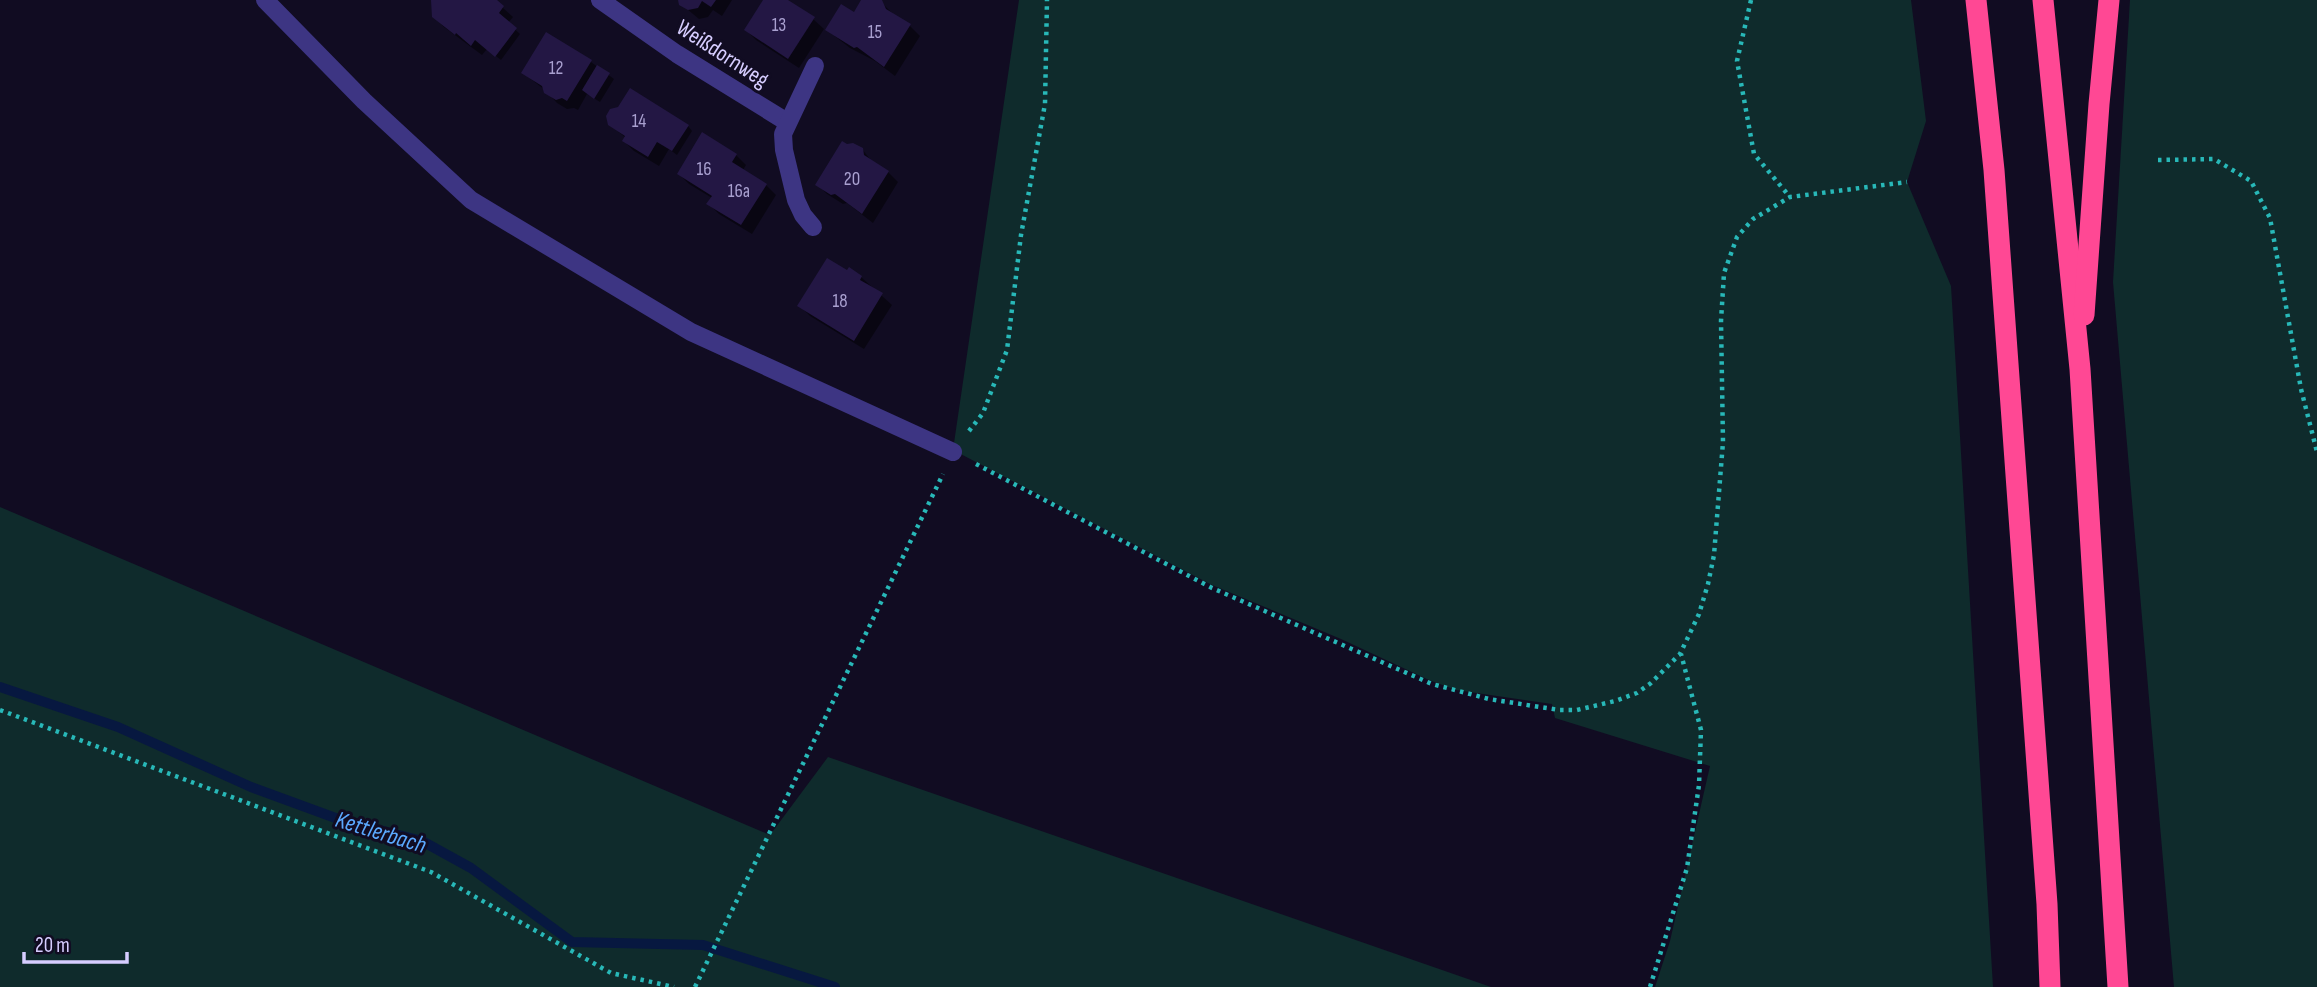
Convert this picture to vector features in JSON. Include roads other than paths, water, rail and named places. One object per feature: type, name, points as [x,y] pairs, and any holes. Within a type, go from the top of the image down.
[{"type":"highway","points":[[1976,0],[1996,198],[2047,904],[2050,987]]},
{"type":"highway","points":[[2043,0],[2080,369],[2118,987]]},
{"type":"highway","points":[[2080,369],[2109,0]]},
{"type":"street","points":[[265,0],[364,101],[471,200],[691,332],[953,452]]},
{"type":"street","name":"Weißdornweg","points":[[600,0],[677,54],[787,122]]},
{"type":"street","points":[[813,227],[796,200],[783,134],[815,66]]},
{"type":"waterway","name":"Kettlerbach","points":[[0,687],[118,727],[251,787],[341,820],[422,841],[471,868],[572,942],[703,945],[835,987]]}]
